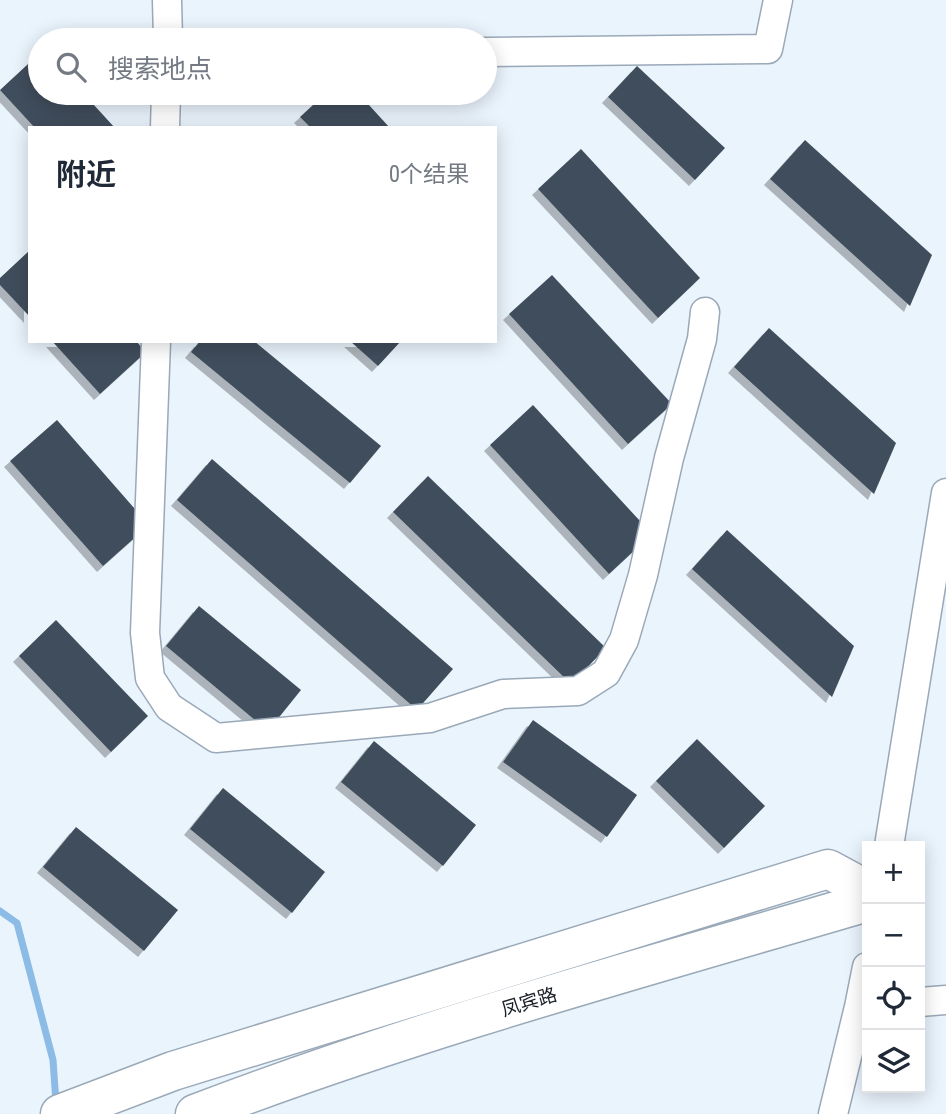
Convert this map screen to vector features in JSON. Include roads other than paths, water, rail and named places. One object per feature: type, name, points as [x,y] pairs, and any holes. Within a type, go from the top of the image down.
[{"type":"main road","points":[[66,1112],[173,1071],[828,869],[862,887]]},
{"type":"main road","name":"凤宾路","points":[[195,1114],[282,1081],[524,1003],[862,903]]},
{"type":"street","points":[[167,0],[168,28]]},
{"type":"street","points":[[497,52],[768,49],[778,0]]},
{"type":"street","points":[[165,126],[166,105]]},
{"type":"street","points":[[156,343],[145,633],[150,678],[169,707],[216,738],[430,718],[503,694],[578,691],[606,673],[624,640],[643,575],[669,458],[702,339],[705,312]]},
{"type":"street","points":[[890,841],[946,493]]},
{"type":"street","points":[[925,1002],[946,1000]]},
{"type":"street","points":[[833,1114],[862,1011]]},
{"type":"waterway","points":[[0,911],[17,923],[53,1060],[56,1103]]}]
